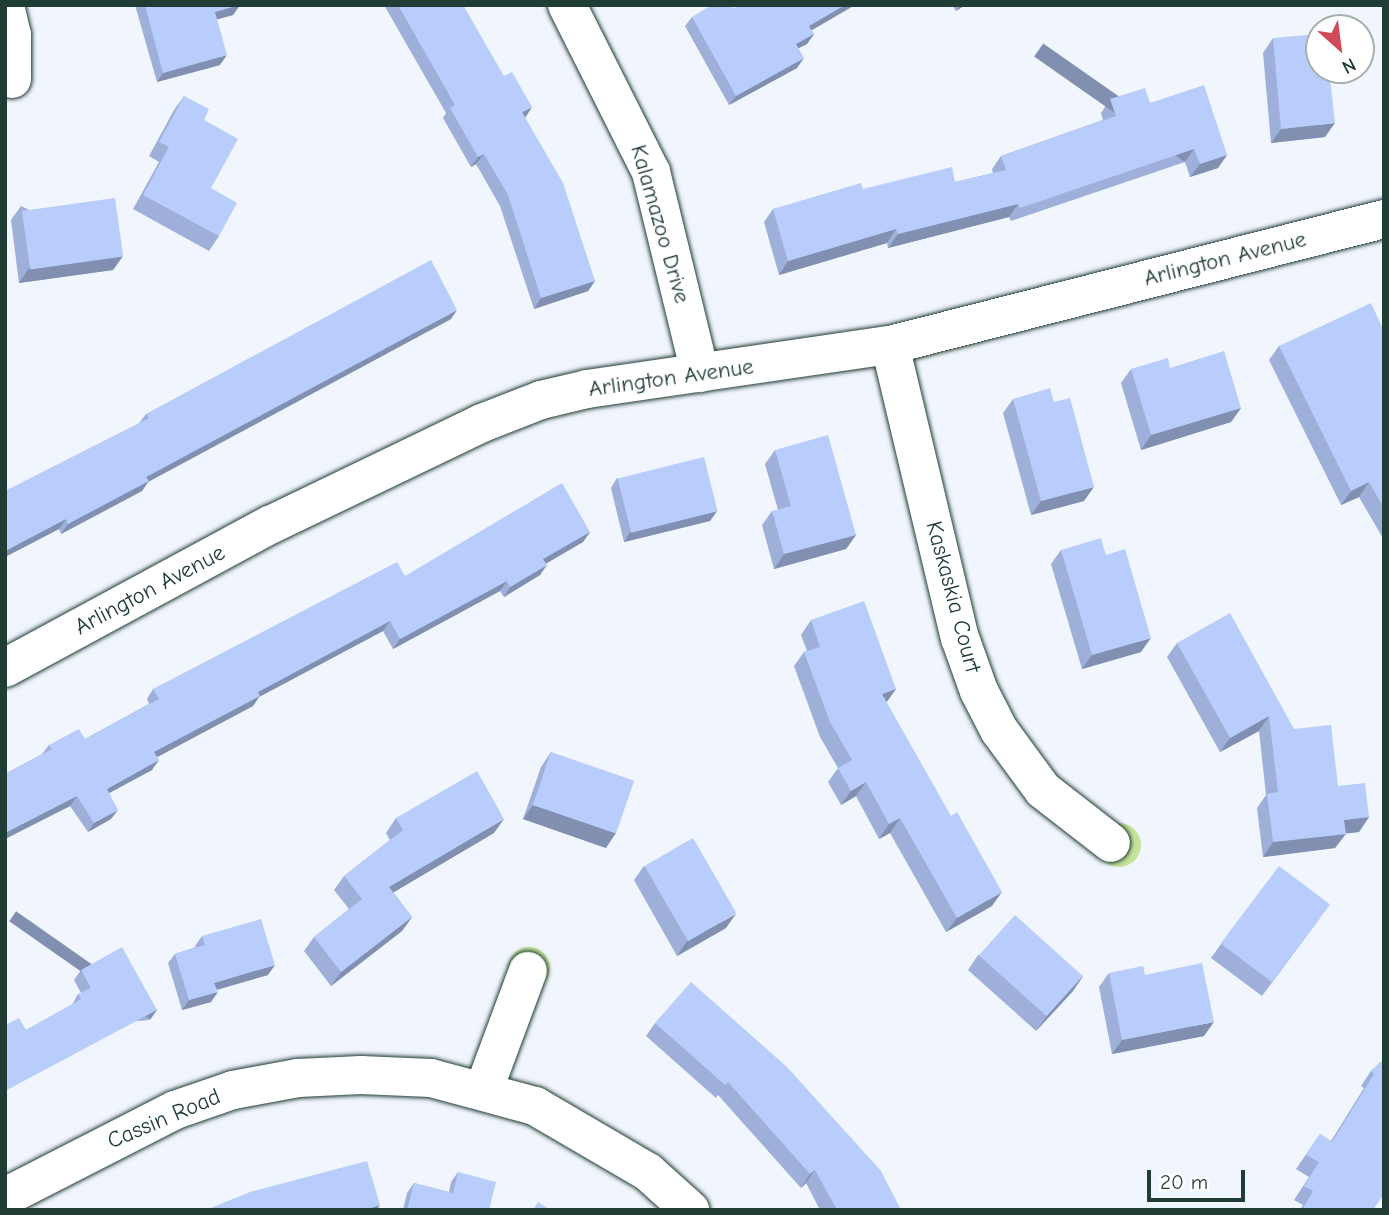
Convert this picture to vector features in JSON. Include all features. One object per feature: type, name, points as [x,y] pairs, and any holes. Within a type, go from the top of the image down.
[{"type":"street","points":[[5,5],[12,35],[12,79]]},
{"type":"street","name":"Kalamazoo Drive","points":[[567,5],[651,172],[700,373]]},
{"type":"street","name":"Arlington Avenue","points":[[5,668],[270,525],[482,423],[576,392],[890,345],[1384,219]]},
{"type":"street","name":"Kaskaskia Court","points":[[890,345],[960,638],[979,691],[999,730],[1043,790],[1111,843]]},
{"type":"street","points":[[492,1091],[528,971]]},
{"type":"street","name":"Cassin Road","points":[[5,1197],[175,1110],[233,1090],[298,1078],[361,1075],[430,1078],[492,1091],[535,1106],[589,1134],[648,1172],[690,1210]]},
{"type":"green space","points":[[1119,823],[1134,830],[1141,845],[1134,860],[1119,867],[1104,860],[1097,845],[1104,830]]},
{"type":"green space","points":[[529,947],[544,953],[550,968],[544,983],[529,989],[514,983],[508,968],[514,953]]},
{"type":"building","points":[[145,5],[239,5],[215,12],[227,55],[163,73]]},
{"type":"building","points":[[398,5],[463,5],[504,76],[512,72],[532,107],[522,112],[563,183],[595,281],[541,298],[508,195],[484,154],[478,157],[450,108],[455,105]]},
{"type":"building","points":[[712,5],[732,5],[734,9],[739,5],[845,5],[809,26],[814,34],[796,44],[804,58],[736,96],[692,17]]},
{"type":"building","points":[[1305,35],[1305,84],[1331,84],[1335,123],[1281,129],[1273,38]]},
{"type":"building","points":[[1204,85],[1227,155],[1200,164],[1194,149],[1020,208],[1018,204],[898,234],[896,229],[788,261],[773,209],[861,183],[863,189],[952,167],[955,182],[1006,170],[1001,156],[1116,116],[1110,99],[1145,88],[1150,103]]},
{"type":"building","points":[[184,96],[209,109],[204,120],[238,139],[211,188],[237,203],[219,236],[143,195],[169,147],[159,142]]},
{"type":"building","points":[[115,198],[123,256],[30,270],[22,211]]},
{"type":"building","points":[[431,260],[457,310],[146,477],[149,481],[68,524],[66,519],[5,551],[5,491],[149,418],[146,414]]},
{"type":"building","points":[[1371,303],[1384,331],[1384,508],[1369,482],[1351,491],[1279,346]]},
{"type":"building","points":[[1224,351],[1241,408],[1151,435],[1131,369],[1168,358],[1170,368]]},
{"type":"building","points":[[1050,388],[1054,402],[1070,398],[1094,487],[1041,501],[1013,399]]},
{"type":"building","points":[[828,435],[856,535],[784,554],[772,511],[791,506],[775,450]]},
{"type":"building","points":[[704,457],[718,511],[631,533],[618,479]]},
{"type":"building","points":[[562,483],[590,532],[543,559],[547,565],[510,587],[507,581],[400,639],[390,621],[258,692],[260,696],[154,752],[159,760],[107,789],[118,810],[94,823],[77,796],[5,833],[5,774],[52,749],[49,745],[79,729],[85,739],[159,699],[153,689],[397,562],[405,576]]},
{"type":"building","points":[[1101,538],[1106,555],[1125,549],[1151,638],[1092,655],[1061,550]]},
{"type":"building","points":[[864,601],[896,689],[882,694],[951,816],[957,812],[1002,892],[957,918],[900,818],[889,824],[866,782],[851,791],[838,768],[852,760],[830,722],[804,652],[820,647],[811,620]]},
{"type":"building","points":[[1230,613],[1294,729],[1331,725],[1338,786],[1365,783],[1369,817],[1344,820],[1346,834],[1273,842],[1267,794],[1278,792],[1269,716],[1230,738],[1177,643]]},
{"type":"building","points":[[551,752],[634,781],[616,834],[533,805]]},
{"type":"building","points":[[477,771],[504,819],[389,887],[412,917],[341,972],[314,937],[362,899],[344,876],[403,830],[396,818]]},
{"type":"building","points":[[693,838],[736,913],[688,941],[645,866]]},
{"type":"building","points":[[1279,866],[1330,905],[1272,982],[1221,943]]},
{"type":"building","points":[[1015,915],[1083,976],[1046,1016],[979,955]]},
{"type":"building","points":[[261,919],[275,965],[214,983],[218,992],[189,1000],[175,954],[205,945],[202,936]]},
{"type":"building","points":[[122,947],[157,1010],[5,1091],[5,1025],[19,1018],[26,1030],[81,999],[78,994],[91,988],[81,970]]},
{"type":"building","points":[[1202,963],[1214,1022],[1122,1040],[1109,973],[1143,966],[1145,975]]},
{"type":"building","points":[[691,982],[787,1067],[881,1171],[901,1210],[837,1210],[815,1170],[810,1174],[728,1082],[725,1085],[655,1023]]},
{"type":"building","points":[[1384,1059],[1384,1194],[1373,1210],[1302,1210],[1313,1191],[1304,1186],[1319,1162],[1306,1155],[1320,1134],[1332,1142],[1374,1074],[1371,1071]]},
{"type":"building","points":[[367,1161],[380,1205],[364,1210],[206,1210],[250,1192]]},
{"type":"building","points":[[458,1172],[496,1182],[489,1210],[407,1210],[414,1183],[453,1193]]},
{"type":"building","points":[[538,1202],[550,1210],[533,1210]]}]
